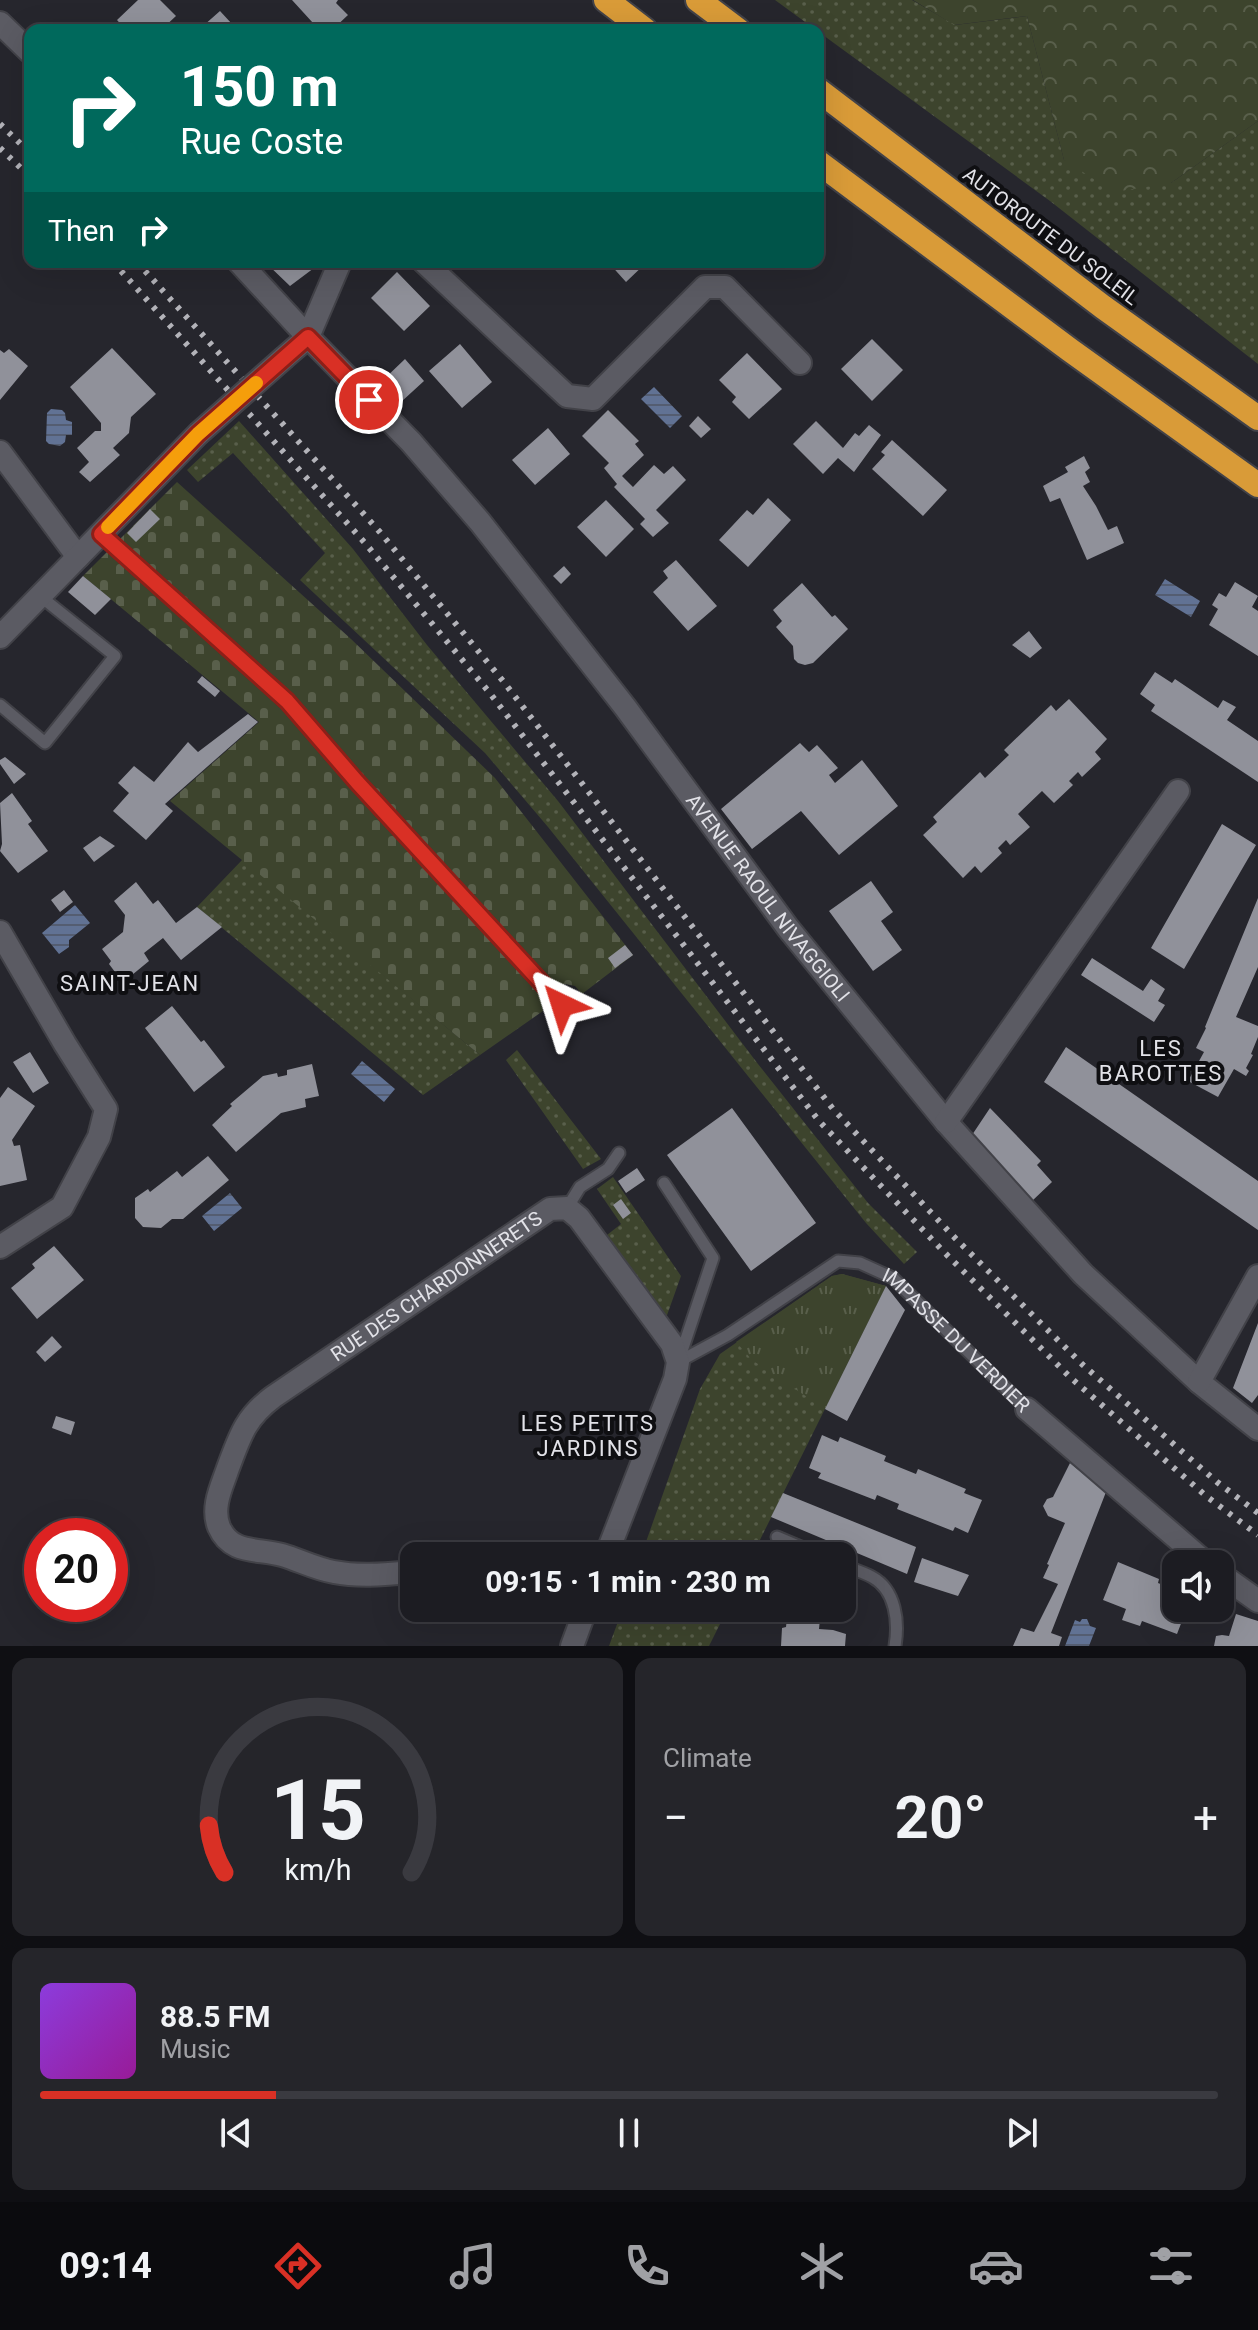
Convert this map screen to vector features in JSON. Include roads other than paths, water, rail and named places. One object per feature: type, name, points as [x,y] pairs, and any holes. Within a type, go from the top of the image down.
[{"type":"highway","points":[[606,0],[637,24]]},
{"type":"highway","points":[[698,0],[730,24]]},
{"type":"highway","name":"AUTOROUTE DU SOLEIL","points":[[824,95],[1103,307],[1258,418]]},
{"type":"highway","points":[[824,166],[1070,350],[1258,485]]},
{"type":"street","points":[[0,23],[24,46]]},
{"type":"street","name":"AVENUE RAOUL NIVAGGIOLI","points":[[245,268],[411,442],[480,522],[625,707],[788,928],[946,1122],[1083,1274],[1199,1382],[1256,1424]]},
{"type":"street","points":[[0,637],[198,434],[308,337],[337,268]]},
{"type":"street","points":[[430,268],[567,396],[593,399],[705,287],[725,287],[800,363]]},
{"type":"street","points":[[0,452],[78,557]]},
{"type":"street","points":[[946,1122],[1178,791]]},
{"type":"street","points":[[0,932],[106,1109],[99,1137],[62,1207],[0,1247]]},
{"type":"street","name":"RUE DES CHARDONNERETS","points":[[400,1573],[334,1572],[278,1554],[237,1547],[225,1538],[218,1526],[215,1510],[235,1451],[255,1411],[558,1209],[579,1218],[672,1344],[678,1362]]},
{"type":"street","points":[[1199,1382],[1258,1276]]},
{"type":"street","points":[[611,1542],[675,1379],[678,1362]]},
{"type":"street","name":"IMPASSE DU VERDIER","points":[[1027,1409],[1191,1550]]},
{"type":"street","points":[[1234,1584],[1258,1601]]},
{"type":"street","points":[[572,1646],[581,1622]]},
{"type":"lane","points":[[101,534],[287,701],[357,782],[562,1005]]},
{"type":"lane","points":[[0,705],[45,743],[115,656],[40,596]]},
{"type":"lane","points":[[558,1209],[580,1187],[608,1169],[619,1153]]},
{"type":"lane","points":[[664,1183],[713,1258],[678,1362]]},
{"type":"lane","name":"IMPASSE DU VERDIER","points":[[678,1362],[728,1335],[838,1261],[860,1263],[893,1278],[1027,1409]]},
{"type":"lane","points":[[777,1537],[789,1542]]},
{"type":"lane","points":[[856,1571],[875,1579],[888,1593],[895,1609],[895,1646]]},
{"type":"water","points":[[654,387],[682,416],[670,428],[641,399]]},
{"type":"water","points":[[51,409],[62,410],[66,420],[72,422],[72,435],[66,435],[65,442],[60,446],[46,441],[47,413]]},
{"type":"water","points":[[1165,579],[1200,601],[1191,617],[1155,595]]},
{"type":"water","points":[[75,905],[90,923],[69,940],[69,947],[59,954],[42,933]]},
{"type":"water","points":[[362,1061],[395,1089],[384,1102],[351,1074]]},
{"type":"water","points":[[230,1193],[242,1208],[214,1231],[202,1216]]},
{"type":"water","points":[[1087,1619],[1090,1626],[1096,1628],[1089,1646],[1065,1646],[1075,1620],[1080,1622]]},
{"type":"railway","points":[[0,124],[24,147]]},
{"type":"railway","points":[[0,148],[24,171]]},
{"type":"railway","points":[[118,268],[365,543],[489,692],[819,1121],[944,1252],[1071,1378],[1206,1496],[1258,1535]]},
{"type":"railway","points":[[142,268],[379,531],[503,681],[833,1109],[957,1240],[1083,1365],[1217,1482],[1258,1513]]},
{"type":"district","name":"SAINT-JEAN","points":[[130,983]]},
{"type":"district","name":"LES BAROTTES","points":[[1161,1060]]},
{"type":"district","name":"LES PETITS JARDINS","points":[[588,1436]]}]
